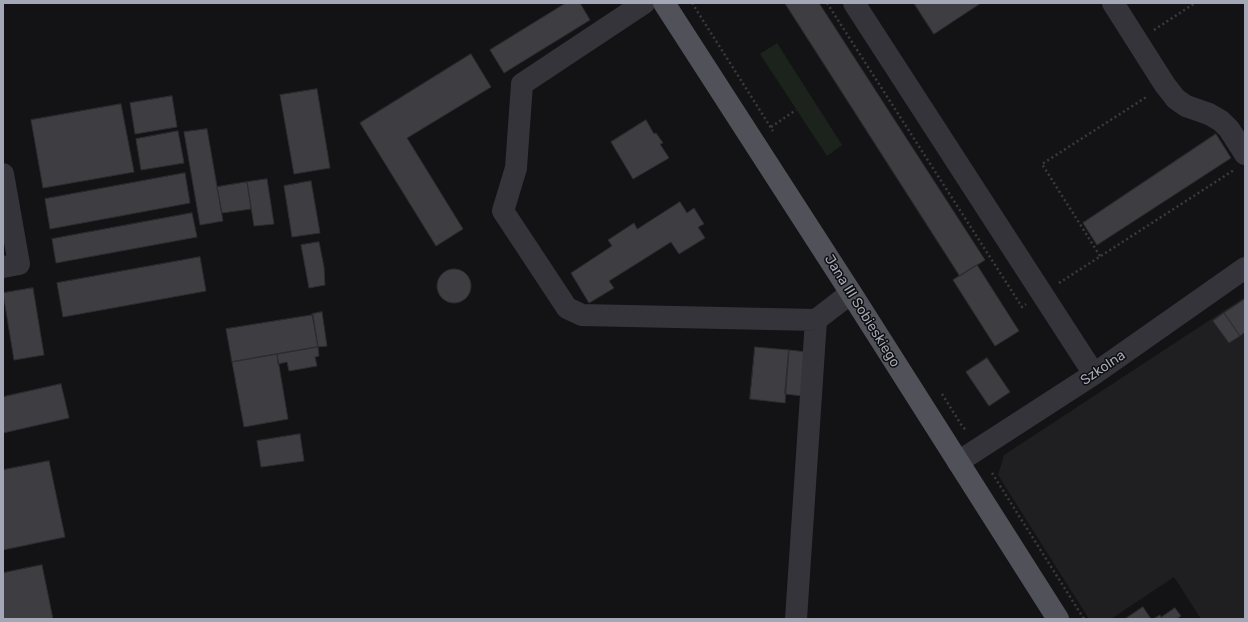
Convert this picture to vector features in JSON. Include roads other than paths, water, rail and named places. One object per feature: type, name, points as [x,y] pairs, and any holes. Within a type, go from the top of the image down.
[{"type":"main road","name":"Jana III Sobieskiego","points":[[664,3],[958,462],[1051,615]]},
{"type":"street","points":[[644,3],[522,84],[516,168],[503,211],[567,308],[582,315],[816,320],[851,293]]},
{"type":"street","points":[[854,3],[1094,374]]},
{"type":"street","points":[[1113,3],[1165,85],[1176,99],[1186,106],[1209,114],[1221,121],[1229,129],[1240,162]]},
{"type":"street","points":[[3,174],[19,264],[3,267]]},
{"type":"street","name":"Szkolna","points":[[958,462],[1094,374],[1245,268]]},
{"type":"street","points":[[796,619],[816,320]]}]
